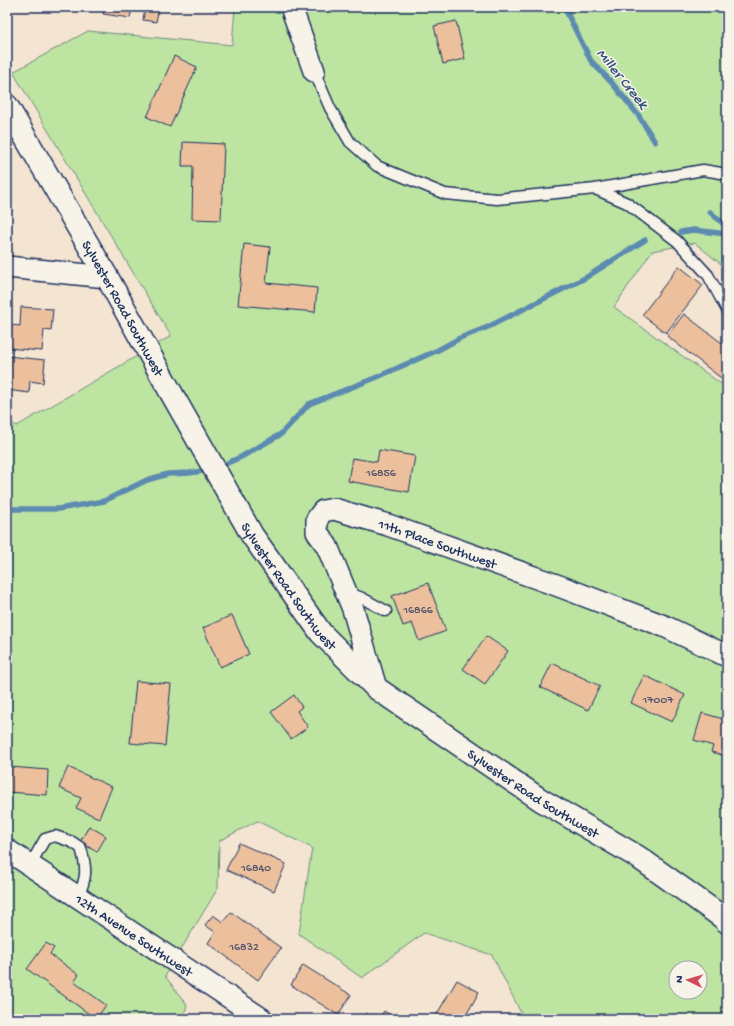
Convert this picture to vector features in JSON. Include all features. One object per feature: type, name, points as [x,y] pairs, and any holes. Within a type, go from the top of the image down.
[{"type":"street","points":[[290,7],[314,71]]},
{"type":"street","name":"Sylvester Road Southwest","points":[[7,106],[14,131],[107,277],[252,535],[321,633],[376,688],[541,800],[638,857],[725,918]]},
{"type":"street","points":[[7,267],[107,277]]},
{"type":"street","name":"11th Place Southwest","points":[[376,688],[353,609],[327,546],[317,532],[317,519],[323,511],[334,509],[388,525],[559,586],[664,626],[727,656]]},
{"type":"street","name":"12th Avenue Southwest","points":[[7,850],[262,1019]]},
{"type":"lane","points":[[314,71],[330,108],[350,142],[377,166],[445,194],[497,199],[595,189],[703,170],[727,174]]},
{"type":"lane","points":[[595,189],[628,202],[676,241],[708,275],[727,310]]},
{"type":"lane","points":[[345,591],[386,611]]},
{"type":"lane","points":[[30,865],[45,839],[55,836],[72,842],[81,848],[86,865],[84,883],[78,897]]},
{"type":"green space","points":[[235,7],[727,7],[727,269],[695,243],[652,251],[614,307],[727,388],[727,1019],[524,1019],[492,955],[424,933],[362,978],[299,934],[312,848],[257,821],[219,841],[218,888],[165,976],[187,1005],[183,1019],[7,1019],[7,421],[17,426],[171,336],[13,72],[88,31],[232,45]]},
{"type":"building","points":[[104,7],[132,7],[130,18],[103,14]]},
{"type":"building","points":[[139,7],[159,7],[156,22],[143,20],[145,8]]},
{"type":"building","points":[[456,21],[465,59],[443,64],[434,26]]},
{"type":"building","points":[[174,56],[197,67],[170,127],[147,117]]},
{"type":"building","points":[[183,142],[224,144],[221,220],[192,219],[193,166],[182,166]]},
{"type":"building","points":[[244,244],[270,247],[266,283],[317,288],[315,312],[238,305]]},
{"type":"building","points":[[679,266],[703,285],[666,333],[642,315]]},
{"type":"building","points":[[21,307],[53,309],[51,331],[44,330],[42,351],[7,348],[7,331],[11,331],[11,325],[20,326]]},
{"type":"building","points":[[684,314],[727,347],[727,370],[721,378],[667,336]]},
{"type":"building","points":[[7,356],[45,360],[43,383],[30,381],[29,393],[7,390]]},
{"type":"building","points":[[379,450],[415,456],[409,492],[348,481],[352,458],[377,462]]},
{"type":"building","points":[[428,583],[446,631],[419,641],[412,623],[403,626],[392,596]]},
{"type":"building","points":[[232,615],[249,654],[220,667],[203,628]]},
{"type":"building","points":[[486,636],[508,651],[485,684],[463,669]]},
{"type":"building","points":[[552,663],[600,686],[588,710],[540,687]]},
{"type":"building","points":[[644,675],[685,695],[672,722],[631,703]]},
{"type":"building","points":[[136,681],[171,684],[165,746],[130,743]]},
{"type":"building","points":[[294,695],[302,707],[297,711],[308,727],[291,739],[271,712]]},
{"type":"building","points":[[702,713],[727,720],[727,756],[711,752],[713,746],[694,740]]},
{"type":"building","points":[[10,767],[48,770],[47,795],[8,792]]},
{"type":"building","points":[[68,767],[112,787],[99,818],[76,808],[81,798],[59,788]]},
{"type":"building","points":[[89,826],[106,836],[97,852],[80,842]]},
{"type":"building","points":[[239,843],[286,864],[274,891],[226,870]]},
{"type":"building","points":[[231,912],[281,948],[258,980],[208,943],[215,932],[205,925],[213,915],[223,922]]},
{"type":"building","points":[[46,943],[54,948],[50,954],[79,975],[74,982],[106,1005],[96,1019],[27,969]]},
{"type":"building","points":[[303,965],[351,995],[338,1015],[291,985]]},
{"type":"building","points":[[457,980],[479,992],[464,1019],[434,1019]]},
{"type":"building","points":[[384,1011],[396,1019],[379,1019]]},
{"type":"building","points":[[366,1013],[375,1019],[362,1019]]},
{"type":"waterway","name":"Miller Creek","points":[[564,7],[591,61],[612,83],[639,116],[655,142]]},
{"type":"waterway","name":"Miller Creek","points":[[710,212],[727,227]]},
{"type":"waterway","points":[[681,232],[693,230],[727,234]]},
{"type":"waterway","points":[[218,467],[241,457],[281,434],[309,404],[375,378],[438,350],[460,338],[488,327],[585,278],[645,240]]},
{"type":"waterway","points":[[7,509],[58,509],[104,501],[147,480],[168,474],[210,470]]}]
